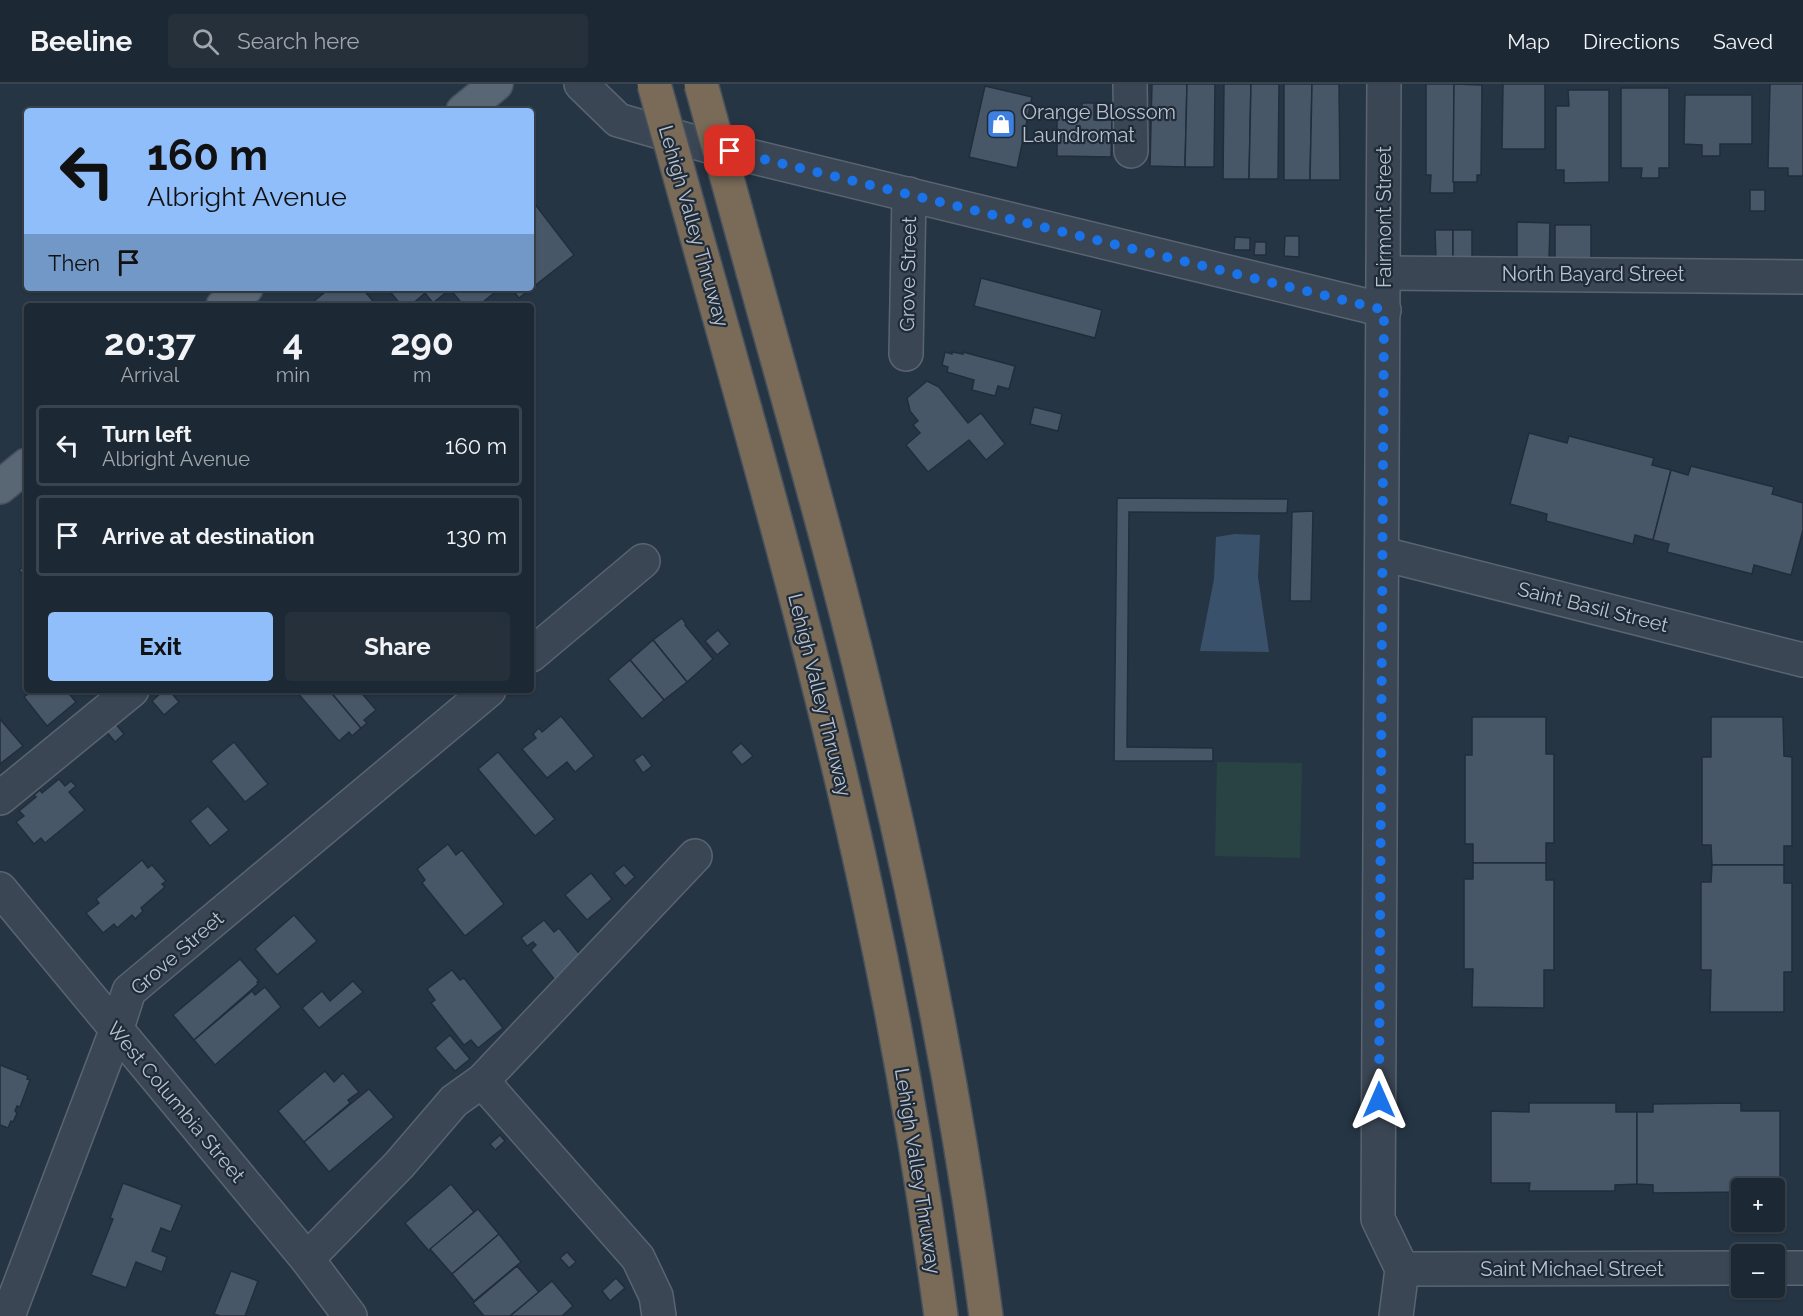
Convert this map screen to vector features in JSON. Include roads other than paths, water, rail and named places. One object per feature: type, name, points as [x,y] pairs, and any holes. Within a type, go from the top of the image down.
[{"type":"highway","name":"Lehigh Valley Thruway","points":[[654,84],[783,548],[827,719],[868,897],[903,1077],[941,1316]]},
{"type":"highway","points":[[701,84],[823,524],[912,888],[947,1070],[986,1316]]},
{"type":"main road","points":[[467,108],[496,84]]},
{"type":"main road","points":[[227,303],[242,291]]},
{"type":"main road","points":[[0,487],[24,467]]},
{"type":"street","points":[[581,84],[618,120],[708,146],[1384,310]]},
{"type":"street","points":[[1130,84],[1131,152]]},
{"type":"street","name":"Fairmont Street","points":[[1384,84],[1378,1219],[1402,1269]]},
{"type":"street","name":"Grove Street","points":[[906,354],[909,194]]},
{"type":"street","name":"North Bayard Street","points":[[1384,273],[1803,277]]},
{"type":"street","name":"Saint Basil Street","points":[[1383,554],[1803,660]]},
{"type":"street","points":[[534,652],[643,561]]},
{"type":"street","points":[[0,798],[128,693]]},
{"type":"street","name":"Grove Street","points":[[8,1316],[129,991],[485,693]]},
{"type":"street","points":[[307,1259],[399,1165],[454,1101],[482,1081],[695,856]]},
{"type":"street","name":"West Columbia Street","points":[[0,889],[307,1259],[350,1316]]},
{"type":"street","points":[[482,1081],[638,1258],[656,1296],[659,1316]]},
{"type":"street","name":"Saint Michael Street","points":[[1402,1269],[1731,1268]]},
{"type":"street","points":[[1785,1268],[1803,1268]]},
{"type":"street","points":[[1396,1316],[1402,1269]]},
{"type":"water","points":[[1235,534],[1260,535],[1258,577],[1269,652],[1200,651],[1214,579],[1216,537]]},
{"type":"place","name":"Orange Blossom Laundromat","points":[[1001,124]]}]
